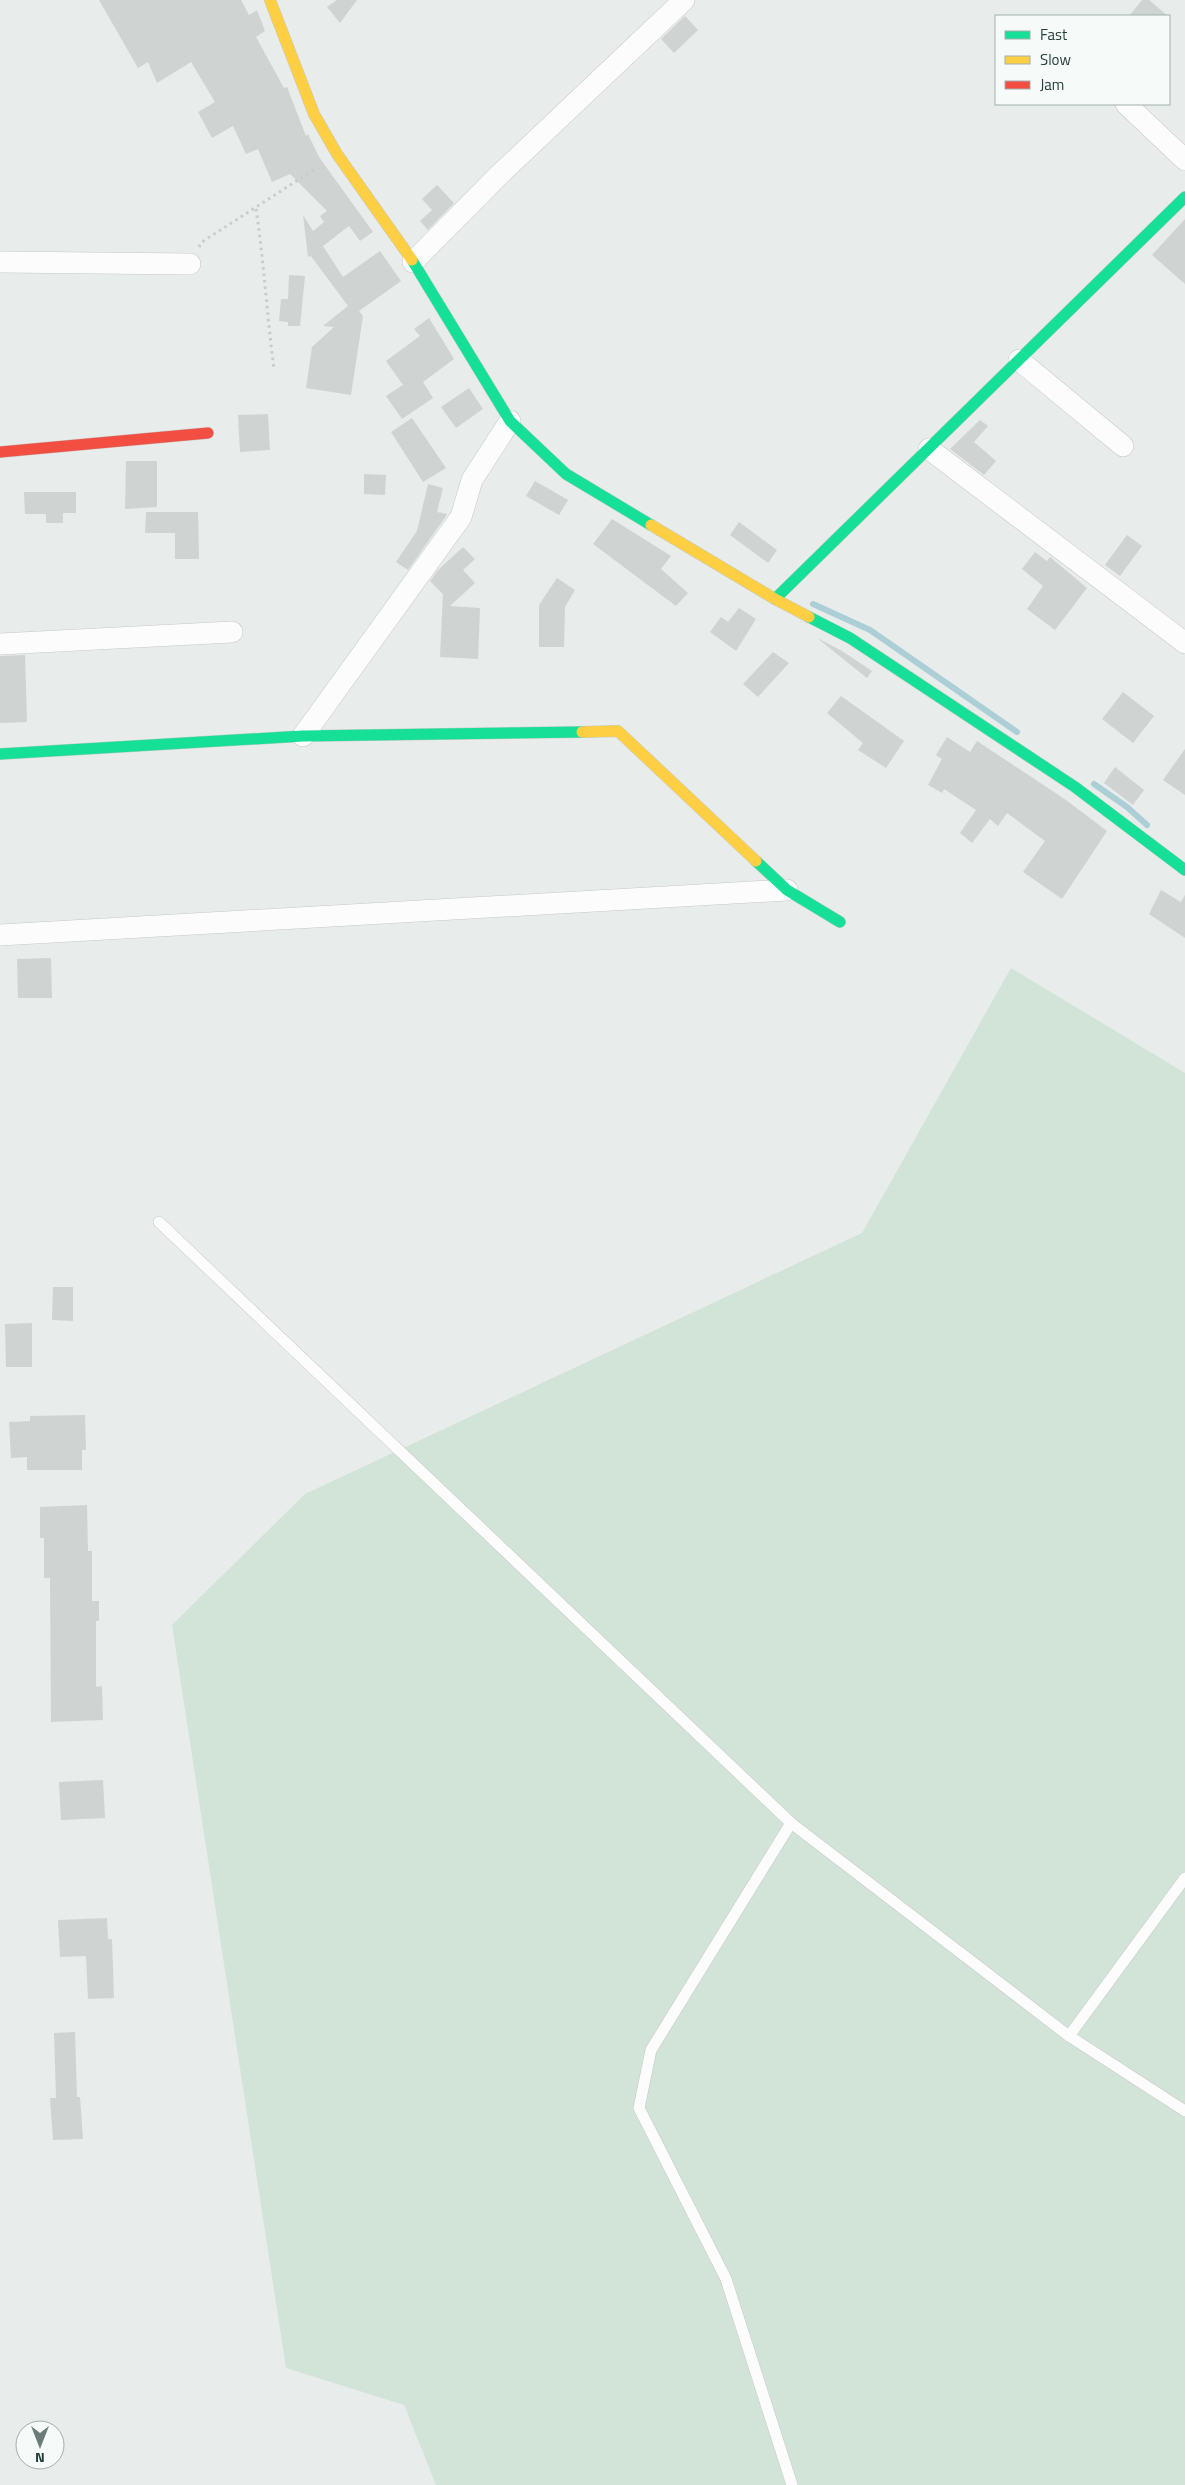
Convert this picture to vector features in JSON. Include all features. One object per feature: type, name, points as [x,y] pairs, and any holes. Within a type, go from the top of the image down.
[{"type":"street","points":[[270,0],[314,114],[337,154],[413,262],[510,421],[566,474],[775,599],[859,643],[1075,787],[1185,870]]},
{"type":"street","points":[[413,262],[498,177],[684,0]]},
{"type":"street","points":[[1127,105],[1185,160]]},
{"type":"street","points":[[775,599],[1185,197]]},
{"type":"street","points":[[0,262],[190,264]]},
{"type":"street","points":[[1019,360],[1123,446]]},
{"type":"street","points":[[303,736],[461,517],[472,480],[510,421]]},
{"type":"street","points":[[0,452],[208,433]]},
{"type":"street","points":[[929,449],[1185,643]]},
{"type":"street","points":[[0,644],[232,632]]},
{"type":"street","points":[[0,754],[303,736],[618,731],[788,890],[840,922]]},
{"type":"street","points":[[0,935],[788,890]]},
{"type":"lane","points":[[159,1222],[791,1823],[1069,2036],[1185,2111]]},
{"type":"lane","points":[[791,1823],[651,2050],[639,2108],[726,2279],[792,2485]]},
{"type":"lane","points":[[1069,2036],[1185,1878]]},
{"type":"path","points":[[190,264],[202,242],[256,209],[337,154]]},
{"type":"path","points":[[256,209],[265,266],[266,306],[274,369]]},
{"type":"green space","points":[[1011,968],[1185,1073],[1185,2485],[436,2485],[404,2405],[286,2368],[172,1625],[305,1494],[862,1233]]},
{"type":"building","points":[[99,0],[241,0],[249,15],[257,10],[265,31],[256,37],[284,88],[287,87],[306,136],[308,134],[319,157],[373,232],[360,241],[349,226],[323,246],[343,277],[380,251],[401,281],[359,311],[363,316],[351,395],[306,388],[312,347],[334,327],[323,326],[348,306],[311,256],[308,257],[303,215],[313,231],[324,222],[320,216],[327,211],[290,174],[272,182],[258,149],[246,154],[233,126],[212,138],[198,112],[215,102],[191,62],[157,83],[148,62],[138,68]]},
{"type":"building","points":[[337,0],[357,0],[340,23],[327,7]]},
{"type":"building","points":[[1142,0],[1149,0],[1167,15],[1130,15]]},
{"type":"building","points":[[685,16],[698,30],[674,53],[661,39]]},
{"type":"building","points":[[437,185],[454,203],[428,230],[420,221],[432,210],[422,199]]},
{"type":"building","points":[[1185,219],[1185,284],[1152,255]]},
{"type":"building","points":[[289,275],[305,276],[300,326],[288,326],[288,322],[279,321],[281,299],[288,299]]},
{"type":"building","points":[[429,318],[454,359],[423,382],[433,398],[402,419],[386,396],[403,385],[386,361],[420,336],[414,329]]},
{"type":"building","points":[[469,388],[483,409],[456,428],[441,407]]},
{"type":"building","points":[[268,414],[270,450],[240,452],[238,415]]},
{"type":"building","points":[[412,418],[446,468],[423,482],[391,432]]},
{"type":"building","points":[[980,420],[988,426],[974,442],[996,461],[984,475],[950,449]]},
{"type":"building","points":[[126,461],[157,461],[157,507],[125,509]]},
{"type":"building","points":[[364,474],[386,475],[385,495],[364,494]]},
{"type":"building","points":[[535,481],[568,500],[559,515],[526,496]]},
{"type":"building","points":[[428,484],[443,488],[437,512],[447,514],[408,570],[396,562],[417,531]]},
{"type":"building","points":[[24,492],[76,492],[76,513],[63,513],[63,523],[46,523],[46,514],[25,514]]},
{"type":"building","points":[[146,512],[198,512],[199,559],[175,559],[175,533],[145,533]]},
{"type":"building","points":[[612,519],[671,556],[661,569],[688,593],[676,606],[593,544]]},
{"type":"building","points":[[739,522],[777,550],[768,563],[730,535]]},
{"type":"building","points":[[1127,535],[1142,546],[1120,576],[1105,565]]},
{"type":"building","points":[[463,547],[475,559],[463,570],[475,583],[450,606],[480,608],[478,659],[440,657],[443,594],[430,581],[438,570]]},
{"type":"building","points":[[1035,552],[1047,561],[1050,557],[1087,588],[1055,630],[1027,609],[1043,586],[1022,569]]},
{"type":"building","points":[[557,578],[575,590],[565,607],[564,647],[539,647],[539,605]]},
{"type":"building","points":[[739,608],[756,619],[736,651],[710,632],[721,617],[728,622]]},
{"type":"building","points":[[817,638],[842,651],[872,671],[867,678]]},
{"type":"building","points":[[773,652],[789,663],[758,697],[743,684]]},
{"type":"building","points":[[25,655],[27,722],[0,723],[0,656]]},
{"type":"building","points":[[1123,692],[1154,716],[1133,743],[1102,719]]},
{"type":"building","points":[[841,696],[904,741],[886,768],[858,750],[863,743],[827,713]]},
{"type":"building","points":[[947,737],[970,752],[977,741],[1066,800],[1107,831],[1062,899],[1023,872],[1045,841],[1007,813],[998,826],[990,819],[972,843],[960,833],[976,810],[944,789],[942,793],[928,785],[942,759],[936,755]]},
{"type":"building","points":[[1185,749],[1185,795],[1163,780]]},
{"type":"building","points":[[1115,767],[1144,790],[1133,805],[1104,783]]},
{"type":"building","points":[[1161,890],[1181,902],[1185,895],[1185,938],[1149,914]]},
{"type":"building","points":[[51,958],[52,998],[18,998],[17,959]]},
{"type":"building","points":[[53,1287],[73,1287],[73,1321],[52,1320]]},
{"type":"building","points":[[32,1323],[32,1367],[6,1367],[5,1324]]},
{"type":"building","points":[[85,1415],[86,1450],[82,1450],[82,1470],[27,1470],[27,1457],[11,1458],[9,1422],[30,1421],[30,1416]]},
{"type":"building","points":[[87,1505],[88,1551],[92,1551],[92,1601],[99,1601],[99,1621],[96,1621],[96,1687],[102,1686],[103,1720],[51,1722],[50,1578],[44,1578],[44,1538],[40,1538],[40,1507]]},
{"type":"building","points":[[103,1780],[105,1818],[61,1820],[59,1782]]},
{"type":"building","points":[[107,1918],[108,1939],[112,1939],[114,1998],[88,1999],[86,1956],[60,1957],[58,1920]]},
{"type":"building","points":[[75,2032],[77,2097],[80,2097],[83,2139],[53,2140],[50,2098],[56,2098],[54,2033]]},
{"type":"waterway","points":[[813,604],[870,630],[1017,732]]},
{"type":"waterway","points":[[1094,784],[1127,807],[1147,825]]},
{"type":"traffic: fast","points":[[775,599],[1185,197]]},
{"type":"traffic: fast","points":[[412,260],[510,421],[566,474],[651,525]]},
{"type":"traffic: fast","points":[[809,617],[850,638],[1075,787],[1185,870]]},
{"type":"traffic: fast","points":[[0,754],[303,736],[582,732]]},
{"type":"traffic: fast","points":[[756,861],[787,890],[840,922]]},
{"type":"traffic: slow","points":[[270,0],[314,114],[337,154],[412,260]]},
{"type":"traffic: slow","points":[[651,525],[775,599],[809,617]]},
{"type":"traffic: slow","points":[[582,732],[618,731],[756,861]]},
{"type":"traffic: jam","points":[[0,452],[208,433]]}]
